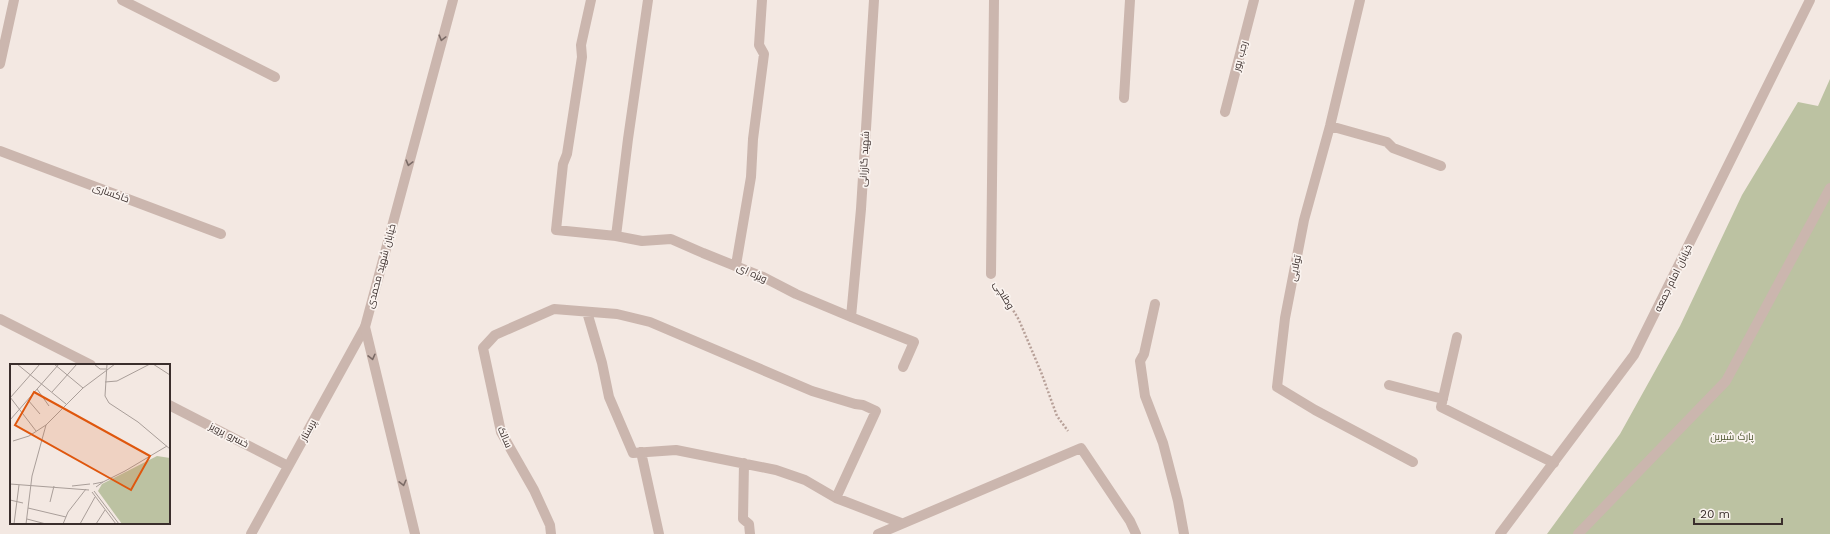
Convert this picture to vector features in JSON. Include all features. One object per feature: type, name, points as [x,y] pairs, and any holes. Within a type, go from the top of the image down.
[{"type":"street","points":[[0,64],[14,0]]},
{"type":"street","points":[[122,0],[275,76]]},
{"type":"street","name":"خیابان شهید محمدی","points":[[415,534],[365,327],[453,0]]},
{"type":"street","name":"ویژه ای","points":[[591,0],[581,45],[582,57],[567,154],[562,164],[556,230],[616,236],[642,241],[671,239],[851,317],[914,342],[903,367]]},
{"type":"street","points":[[616,236],[648,0]]},
{"type":"street","points":[[736,266],[751,176],[753,139],[764,54],[759,46],[762,0]]},
{"type":"street","name":"شهید گازرانی","points":[[851,317],[861,209],[874,0]]},
{"type":"street","name":"وطنچی","points":[[991,274],[994,0]]},
{"type":"street","points":[[1124,98],[1130,0]]},
{"type":"street","name":"رجب پور","points":[[1225,112],[1254,0]]},
{"type":"street","name":"تولایی","points":[[1360,0],[1330,126],[1304,220],[1285,318],[1277,387],[1315,410],[1413,462]]},
{"type":"street","name":"خیابان امام جمعه","points":[[1500,534],[1634,355],[1810,0]]},
{"type":"street","points":[[1330,126],[1387,142],[1393,148],[1441,166]]},
{"type":"street","name":"خاکساری","points":[[0,151],[221,234]]},
{"type":"street","points":[[1578,534],[1726,381],[1830,188]]},
{"type":"street","points":[[1156,304],[1144,354],[1140,361],[1145,396],[1163,443],[1178,501],[1184,534]]},
{"type":"street","name":"سالک","points":[[551,534],[550,525],[534,490],[501,432],[483,348],[495,335],[554,309],[586,312]]},
{"type":"street","points":[[836,498],[876,411],[863,405],[812,391],[650,322],[617,314],[586,312],[602,363],[609,398],[633,453],[676,450],[776,470],[805,480],[836,498],[901,523]]},
{"type":"street","points":[[0,319],[89,364]]},
{"type":"street","name":"پرستار","points":[[251,534],[365,327]]},
{"type":"street","points":[[1457,337],[1441,407],[1554,463]]},
{"type":"street","points":[[1389,384],[1443,399]]},
{"type":"street","name":"خسرو پرویز","points":[[170,406],[288,466]]},
{"type":"street","points":[[878,534],[1081,448],[1130,521],[1136,534]]},
{"type":"street","points":[[641,452],[659,534]]},
{"type":"street","points":[[744,463],[743,519],[749,524],[750,534]]},
{"type":"path","name":"وطنچی","points":[[991,274],[1019,320],[1041,372],[1057,416],[1081,448]]},
{"type":"green space","name":"پارک شیرین","points":[[1830,79],[1830,534],[1547,534],[1620,434],[1680,326],[1742,195],[1798,102],[1818,106]]}]
